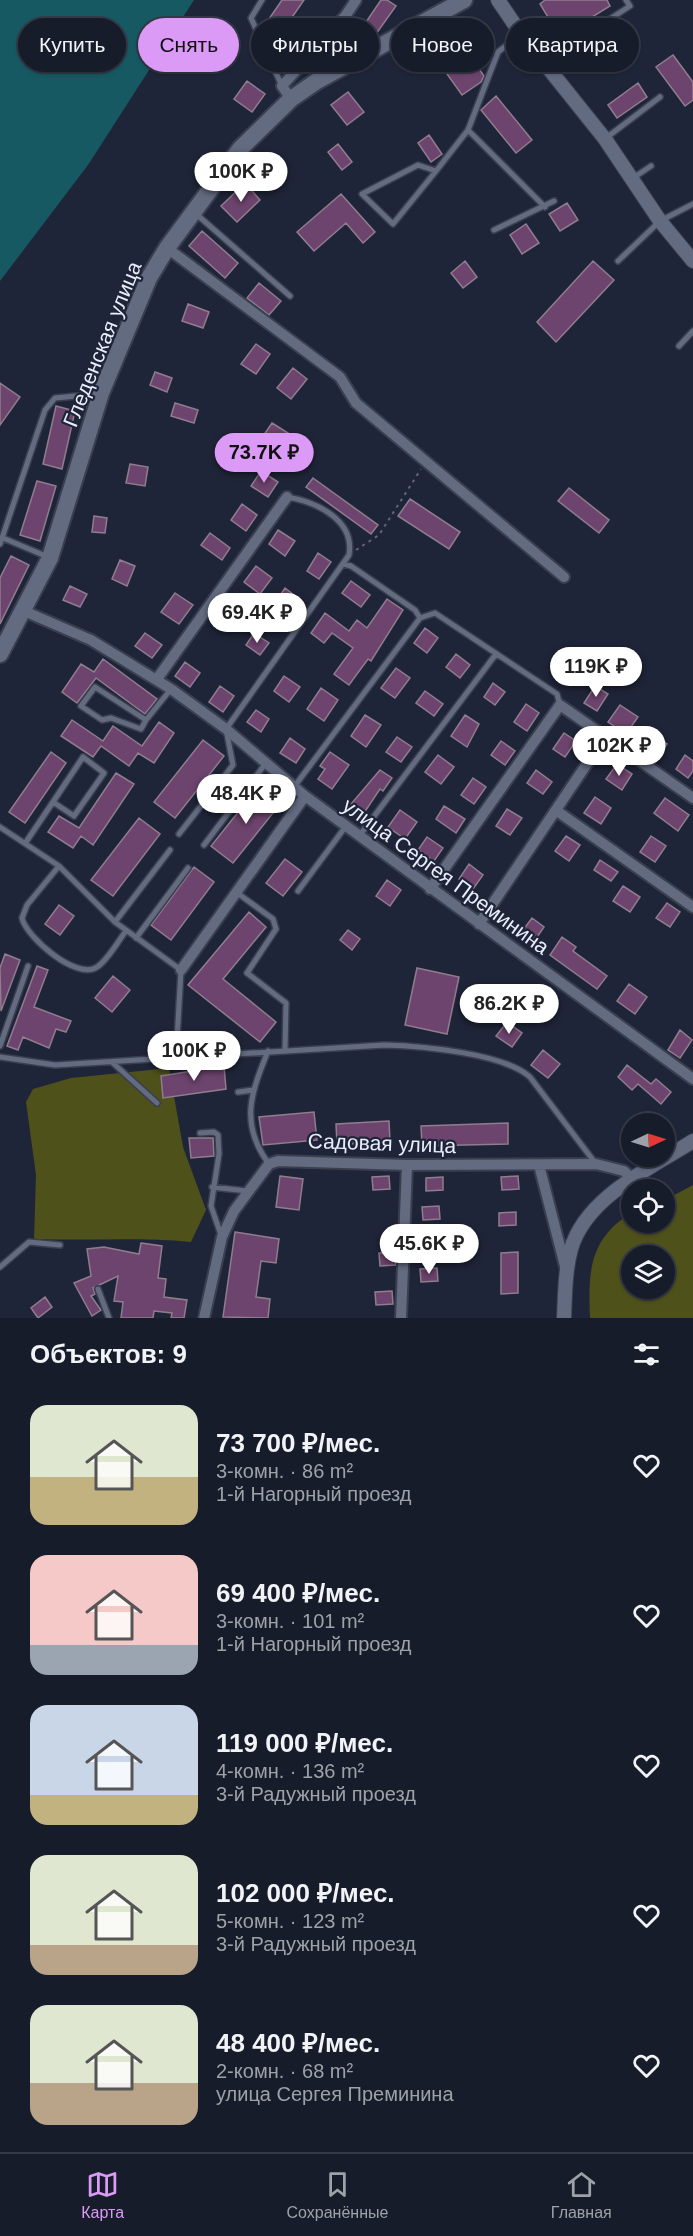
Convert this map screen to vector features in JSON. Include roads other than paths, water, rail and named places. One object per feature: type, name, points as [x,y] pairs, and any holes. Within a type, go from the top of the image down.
[{"type":"main road","name":"Гледенская улица","points":[[2,643],[24,612],[51,558],[101,393],[149,278],[167,248],[240,149],[286,92],[317,81],[464,0]]},
{"type":"street","points":[[286,92],[356,0]]},
{"type":"street","points":[[498,0],[510,18]]},
{"type":"street","points":[[551,72],[605,139],[660,221],[693,261]]},
{"type":"street","points":[[167,248],[340,377],[356,403],[564,577]]},
{"type":"street","points":[[157,680],[287,497]]},
{"type":"street","name":"улица Сергея Преминина","points":[[24,612],[91,640],[171,689],[226,729],[294,788],[693,1079]]},
{"type":"street","points":[[430,889],[560,705],[693,798]]},
{"type":"street","points":[[479,924],[605,737]]},
{"type":"street","points":[[181,970],[235,891],[305,796]]},
{"type":"street","points":[[557,811],[693,907]]},
{"type":"street","points":[[632,1179],[693,1141]]},
{"type":"street","name":"Садовая улица","points":[[269,1164],[287,1160],[407,1166],[596,1164],[624,1171],[632,1179]]},
{"type":"street","points":[[204,1318],[222,1237],[234,1211],[269,1164]]},
{"type":"street","points":[[401,1318],[407,1166]]},
{"type":"street","points":[[539,1166],[567,1274]]},
{"type":"street","points":[[564,1318],[567,1274],[574,1242],[590,1216],[621,1189]]},
{"type":"lane","points":[[262,0],[251,18],[286,92]]},
{"type":"lane","points":[[611,18],[630,6],[626,0]]},
{"type":"lane","points":[[436,171],[418,165],[362,194],[393,224],[436,171],[468,130],[498,52],[506,46]]},
{"type":"lane","points":[[605,139],[660,97]]},
{"type":"lane","points":[[468,130],[544,207]]},
{"type":"lane","points":[[632,179],[651,166]]},
{"type":"lane","points":[[494,230],[554,201]]},
{"type":"lane","points":[[618,261],[660,221],[693,204]]},
{"type":"lane","points":[[194,212],[290,296]]},
{"type":"lane","points":[[679,346],[693,331]]},
{"type":"lane","points":[[51,558],[1,541],[45,410],[55,398],[101,393]]},
{"type":"lane","points":[[179,834],[233,765],[226,729],[349,555],[351,543],[345,525],[308,501],[287,497]]},
{"type":"lane","points":[[344,564],[351,566],[415,610],[420,618]]},
{"type":"lane","points":[[294,788],[420,618],[435,613],[556,694],[560,705]]},
{"type":"lane","points":[[360,836],[496,654]]},
{"type":"lane","points":[[147,720],[94,687],[81,706],[102,720],[111,718],[141,729],[171,689]]},
{"type":"lane","points":[[26,842],[53,801],[83,757],[104,773],[74,816],[53,801]]},
{"type":"lane","points":[[204,845],[266,763]]},
{"type":"lane","points":[[298,891],[346,826]]},
{"type":"lane","points":[[0,827],[26,842],[59,866],[115,922],[181,970],[176,1057]]},
{"type":"lane","points":[[115,922],[170,850]]},
{"type":"lane","points":[[59,866],[27,905],[22,918],[30,935],[66,964],[89,970],[97,967],[126,931]]},
{"type":"lane","points":[[136,938],[188,868]]},
{"type":"lane","points":[[235,891],[273,919],[276,929],[248,973],[286,1003],[285,1050]]},
{"type":"lane","points":[[0,1046],[28,966]]},
{"type":"lane","points":[[0,1057],[55,1065],[384,1045],[416,1046],[462,1053],[521,1069],[530,1077],[596,1164]]},
{"type":"lane","points":[[268,1051],[250,1098],[257,1148],[269,1164]]},
{"type":"lane","points":[[113,1062],[157,1103]]},
{"type":"lane","points":[[238,1092],[253,1090]]},
{"type":"lane","points":[[200,1133],[214,1132],[218,1135],[219,1154],[212,1187],[211,1206],[222,1237]]},
{"type":"lane","points":[[212,1187],[247,1191]]},
{"type":"lane","points":[[0,1267],[29,1242],[60,1245]]},
{"type":"lane","points":[[98,1289],[109,1318]]}]
